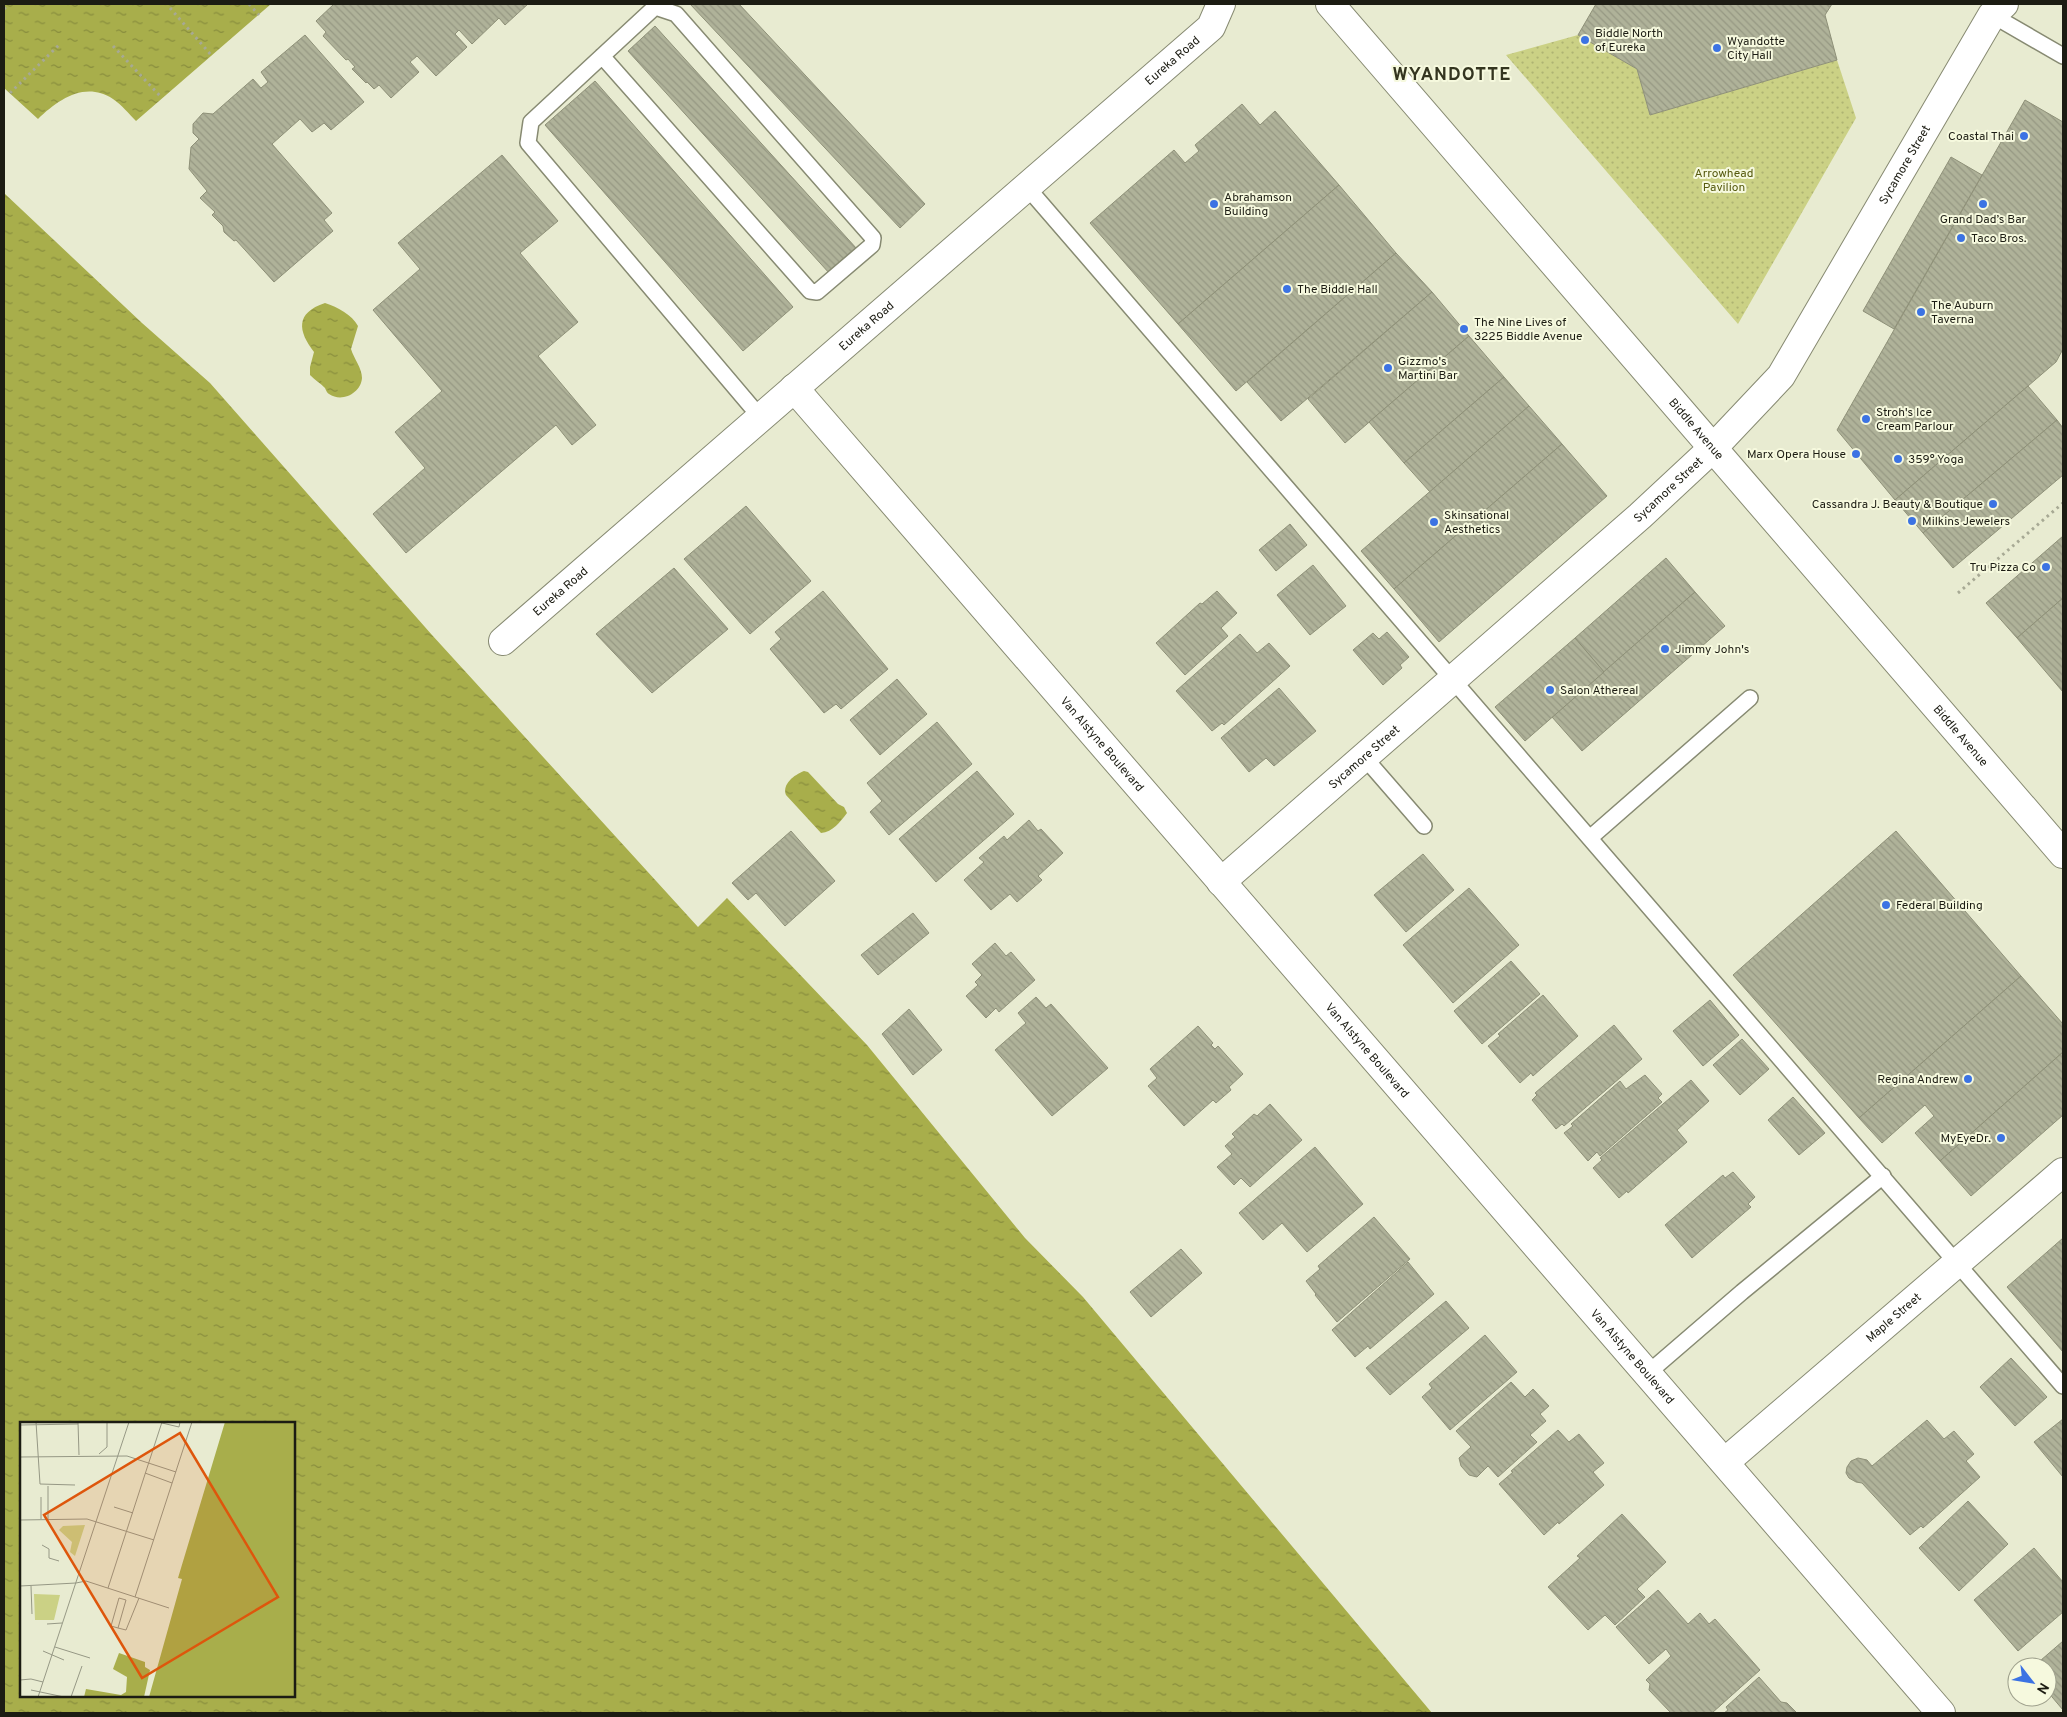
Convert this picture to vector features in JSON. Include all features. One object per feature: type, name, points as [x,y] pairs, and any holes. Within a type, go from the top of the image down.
[{"type":"street","name":"Eureka Road","points":[[503,641],[1211,27],[1221,4]]},
{"type":"street","name":"Biddle Avenue","points":[[1330,4],[2063,854]]},
{"type":"street","name":"Sycamore Street","points":[[1221,882],[1640,516],[1713,448],[1781,376],[1998,10]]},
{"type":"street","name":"Van Alstyne Boulevard","points":[[794,388],[1941,1713]]},
{"type":"street","name":"Maple Street","points":[[1725,1462],[2063,1172]]},
{"type":"lane","points":[[602,56],[810,290],[817,292],[872,245],[873,238],[676,14],[656,7],[602,56],[531,122],[528,142],[760,417]]},
{"type":"lane","points":[[1998,10],[2063,56]]},
{"type":"lane","points":[[1026,186],[1591,837],[2063,1386]]},
{"type":"lane","points":[[1591,837],[1750,698]]},
{"type":"lane","points":[[1364,757],[1424,826]]},
{"type":"lane","points":[[1648,1373],[1742,1292],[1883,1176]]},
{"type":"path","points":[[249,4],[258,15]]},
{"type":"path","points":[[170,8],[212,56]]},
{"type":"path","points":[[10,93],[61,43]]},
{"type":"path","points":[[113,46],[162,98]]},
{"type":"path","points":[[1958,593],[2063,503]]},
{"type":"green space","name":"Arrowhead Pavilion","points":[[1578,35],[1637,69],[1650,115],[1837,60],[1856,118],[1738,324],[1506,55]]},
{"type":"water","points":[[4,4],[271,4],[136,121],[113,99],[103,94],[92,92],[83,92],[64,99],[38,119],[4,88]]},
{"type":"water","points":[[4,193],[142,323],[210,383],[432,635],[698,927],[727,898],[867,1045],[1025,1238],[1083,1297],[1432,1713],[4,1713]]},
{"type":"water","points":[[325,303],[344,312],[358,326],[351,349],[361,371],[362,378],[355,392],[345,397],[334,397],[329,394],[310,375],[314,352],[305,337],[302,323],[308,312]]},
{"type":"water","points":[[804,771],[808,772],[838,804],[844,807],[847,813],[829,831],[821,833],[786,795],[787,784],[793,777]]},
{"type":"building","points":[[334,4],[528,4],[505,25],[499,18],[472,44],[459,30],[455,34],[467,47],[436,76],[417,56],[410,62],[419,72],[391,98],[379,85],[374,89],[366,83],[352,69],[355,67],[348,59],[346,60],[323,36],[326,32],[316,21]]},
{"type":"building","points":[[690,4],[739,4],[925,204],[900,228]]},
{"type":"building","name":"Wyandotte City Hall","points":[[1596,4],[1832,4],[1825,15],[1837,60],[1650,115],[1637,69],[1578,35]]},
{"type":"building","points":[[655,26],[857,249],[830,274],[628,51]]},
{"type":"building","points":[[305,35],[364,102],[331,130],[324,123],[312,132],[300,119],[272,144],[332,213],[324,220],[333,231],[274,282],[236,240],[234,241],[224,232],[223,226],[212,215],[215,212],[200,198],[207,191],[189,169],[191,147],[199,139],[193,133],[193,124],[203,113],[213,114],[253,79],[261,88],[268,82],[261,72]]},
{"type":"building","points":[[595,81],[793,307],[743,351],[545,125]]},
{"type":"building","points":[[2025,100],[2063,122],[2063,349],[2056,362],[1895,500],[1837,430]]},
{"type":"building","name":"Abrahamson Building","points":[[1242,104],[1260,125],[1275,111],[1339,185],[1178,324],[1090,223],[1174,150],[1185,163],[1199,151],[1195,145]]},
{"type":"building","points":[[502,155],[558,221],[520,253],[578,322],[538,356],[596,425],[572,445],[556,425],[406,553],[373,514],[425,468],[395,432],[442,391],[373,310],[420,269],[398,243]]},
{"type":"building","points":[[1951,157],[1982,175],[1894,329],[1863,311]]},
{"type":"building","name":"The Biddle Hall","points":[[1339,185],[1396,253],[1236,391],[1178,324]]},
{"type":"building","points":[[1396,253],[1432,292],[1281,421],[1247,382]]},
{"type":"building","name":"Gizzmo's Martini Bar","points":[[1432,292],[1469,336],[1345,443],[1308,399]]},
{"type":"building","points":[[1469,336],[1504,377],[1404,463],[1369,422]]},
{"type":"building","points":[[1504,377],[1529,406],[1430,492],[1404,463]]},
{"type":"building","name":"Milkins Jewelers","points":[[2028,386],[2057,420],[1923,533],[1895,500]]},
{"type":"building","name":"Skinsational Aesthetics","points":[[1529,406],[1562,444],[1394,589],[1361,551]]},
{"type":"building","name":"Cassandra J. Beauty & Boutique","points":[[2057,420],[2063,428],[2063,475],[1953,568],[1923,533]]},
{"type":"building","points":[[1562,444],[1607,496],[1439,642],[1394,589]]},
{"type":"building","points":[[746,506],[811,581],[750,634],[684,559]]},
{"type":"building","points":[[1290,524],[1307,545],[1276,571],[1259,550]]},
{"type":"building","name":"Tru Pizza Co","points":[[2063,536],[2063,598],[2017,638],[1986,603]]},
{"type":"building","points":[[1666,558],[1695,592],[1604,672],[1575,638]]},
{"type":"building","points":[[1313,565],[1346,606],[1310,635],[1277,595]]},
{"type":"building","points":[[674,568],[728,629],[652,693],[596,634]]},
{"type":"building","points":[[823,591],[888,669],[841,709],[836,704],[824,713],[770,649],[781,639],[775,632]]},
{"type":"building","points":[[1217,591],[1237,613],[1221,628],[1228,636],[1185,675],[1156,643],[1200,603],[1202,604]]},
{"type":"building","name":"Jimmy John's","points":[[1695,592],[1725,626],[1582,751],[1552,717]]},
{"type":"building","points":[[2063,598],[2063,692],[2017,638]]},
{"type":"building","points":[[1387,632],[1409,657],[1400,665],[1402,668],[1383,685],[1353,650],[1373,633],[1379,639]]},
{"type":"building","points":[[1240,634],[1257,653],[1269,643],[1290,666],[1224,725],[1222,723],[1212,731],[1176,691]]},
{"type":"building","name":"Salon Athereal","points":[[1575,638],[1604,672],[1525,741],[1495,707]]},
{"type":"building","points":[[897,679],[927,714],[880,755],[850,720]]},
{"type":"building","points":[[1279,688],[1316,731],[1274,766],[1266,758],[1249,772],[1221,738]]},
{"type":"building","points":[[937,722],[972,764],[889,835],[870,812],[882,801],[867,783]]},
{"type":"building","points":[[977,771],[1014,814],[936,882],[899,839]]},
{"type":"building","points":[[1029,820],[1038,831],[1041,829],[1063,853],[1038,876],[1042,880],[1017,902],[1010,894],[991,910],[964,880],[984,862],[979,858],[1004,836],[1007,840]]},
{"type":"building","points":[[791,831],[835,881],[785,926],[756,893],[748,900],[732,883]]},
{"type":"building","name":"Federal Building","points":[[1896,831],[2021,976],[1859,1118],[1733,975]]},
{"type":"building","points":[[1423,854],[1454,890],[1406,932],[1374,895]]},
{"type":"building","points":[[1469,888],[1519,945],[1453,1003],[1403,945]]},
{"type":"building","points":[[913,913],[929,933],[878,975],[861,955]]},
{"type":"building","points":[[995,943],[1006,956],[1011,952],[1035,980],[999,1012],[996,1008],[986,1018],[966,996],[978,985],[975,982],[982,975],[972,964]]},
{"type":"building","points":[[1511,961],[1540,994],[1482,1044],[1454,1011]]},
{"type":"building","name":"Regina Andrew","points":[[2021,976],[2063,1024],[2063,1052],[1940,1161],[1915,1133],[1934,1116],[1925,1105],[1882,1143],[1859,1118]]},
{"type":"building","points":[[1543,995],[1578,1036],[1533,1076],[1531,1073],[1520,1083],[1488,1046],[1500,1036],[1498,1034]]},
{"type":"building","points":[[1036,997],[1046,1008],[1051,1004],[1108,1068],[1052,1116],[995,1050],[1026,1023],[1018,1013]]},
{"type":"building","points":[[1710,1000],[1739,1035],[1703,1066],[1673,1031]]},
{"type":"building","points":[[909,1009],[942,1050],[913,1075],[882,1034]]},
{"type":"building","points":[[1614,1025],[1642,1059],[1564,1126],[1562,1124],[1556,1129],[1532,1100],[1537,1095],[1535,1093]]},
{"type":"building","points":[[1198,1026],[1213,1043],[1211,1045],[1215,1049],[1218,1046],[1243,1074],[1229,1087],[1231,1090],[1216,1103],[1213,1100],[1184,1126],[1148,1086],[1157,1078],[1150,1069]]},
{"type":"building","points":[[1742,1039],[1769,1069],[1740,1095],[1713,1065]]},
{"type":"building","name":"MyEyeDr.","points":[[2063,1052],[2063,1115],[1971,1196],[1940,1161]]},
{"type":"building","points":[[1645,1075],[1662,1094],[1658,1098],[1662,1102],[1600,1156],[1597,1152],[1588,1161],[1564,1133],[1573,1126],[1571,1124],[1620,1081],[1626,1089]]},
{"type":"building","points":[[1691,1080],[1709,1101],[1677,1130],[1687,1142],[1628,1193],[1627,1191],[1619,1198],[1593,1168],[1602,1160],[1600,1158]]},
{"type":"building","points":[[1793,1097],[1825,1133],[1799,1155],[1768,1120]]},
{"type":"building","points":[[1270,1104],[1302,1140],[1250,1187],[1241,1178],[1234,1185],[1217,1167],[1232,1154],[1225,1146],[1235,1137],[1232,1134],[1254,1114],[1257,1116]]},
{"type":"building","points":[[1315,1147],[1363,1204],[1307,1252],[1282,1223],[1263,1240],[1239,1213]]},
{"type":"building","points":[[1733,1172],[1755,1197],[1748,1204],[1751,1207],[1692,1258],[1665,1225],[1723,1175],[1725,1178]]},
{"type":"building","points":[[1374,1217],[1410,1259],[1337,1322],[1306,1281],[1320,1269],[1318,1266]]},
{"type":"building","points":[[2063,1238],[2063,1352],[2007,1287]]},
{"type":"building","points":[[1181,1249],[1202,1273],[1151,1317],[1130,1292]]},
{"type":"building","points":[[1408,1262],[1434,1294],[1370,1349],[1368,1346],[1355,1357],[1332,1330]]},
{"type":"building","points":[[1446,1301],[1469,1328],[1390,1395],[1366,1368]]},
{"type":"building","points":[[1485,1335],[1517,1372],[1450,1430],[1422,1397],[1432,1388],[1429,1384]]},
{"type":"building","points":[[2011,1358],[2047,1397],[2015,1426],[1980,1387]]},
{"type":"building","points":[[1511,1382],[1525,1397],[1533,1389],[1549,1406],[1540,1414],[1546,1421],[1530,1435],[1537,1442],[1498,1477],[1488,1466],[1477,1477],[1469,1475],[1461,1466],[1459,1458],[1471,1447],[1456,1431]]},
{"type":"building","points":[[2063,1419],[2063,1477],[2034,1442]]},
{"type":"building","points":[[1927,1420],[1944,1439],[1954,1431],[1974,1454],[1966,1461],[1980,1477],[1923,1528],[1921,1526],[1910,1535],[1862,1483],[1849,1478],[1846,1473],[1851,1461],[1858,1458],[1867,1460],[1872,1466]]},
{"type":"building","points":[[1558,1430],[1569,1442],[1579,1434],[1604,1463],[1593,1472],[1604,1485],[1544,1535],[1499,1484]]},
{"type":"building","points":[[1968,1501],[2008,1544],[1959,1591],[1919,1548]]},
{"type":"building","points":[[1622,1514],[1666,1562],[1637,1589],[1645,1597],[1615,1625],[1605,1615],[1588,1630],[1548,1587],[1580,1558],[1577,1556]]},
{"type":"building","points":[[2034,1548],[2063,1582],[2063,1612],[2018,1651],[1974,1600]]},
{"type":"building","points":[[1658,1590],[1688,1624],[1700,1613],[1709,1624],[1715,1619],[1760,1670],[1712,1713],[1671,1713],[1649,1690],[1650,1684],[1646,1680],[1671,1656],[1666,1649],[1649,1664],[1616,1627]]},
{"type":"building","points":[[2063,1641],[2063,1710],[2057,1703],[2057,1657],[2045,1657]]},
{"type":"building","points":[[1759,1677],[1781,1702],[1787,1703],[1797,1713],[1724,1713],[1728,1710],[1726,1707]]},
{"type":"place","name":"Biddle North of Eureka","points":[[1585,40]]},
{"type":"place","name":"Wyandotte City Hall","points":[[1717,48]]},
{"type":"place","name":"Coastal Thai","points":[[2024,136]]},
{"type":"place","name":"Abrahamson Building","points":[[1214,204]]},
{"type":"place","name":"Grand Dad’s Bar","points":[[1983,204]]},
{"type":"place","name":"Taco Bros.","points":[[1961,238]]},
{"type":"place","name":"The Biddle Hall","points":[[1287,289]]},
{"type":"place","name":"The Auburn Taverna","points":[[1921,312]]},
{"type":"place","name":"The Nine Lives of 3225 Biddle Avenue","points":[[1464,329]]},
{"type":"place","name":"Gizzmo's Martini Bar","points":[[1388,368]]},
{"type":"place","name":"Stroh's Ice Cream Parlour","points":[[1866,419]]},
{"type":"place","name":"Marx Opera House","points":[[1856,454]]},
{"type":"place","name":"359° Yoga","points":[[1898,459]]},
{"type":"place","name":"Cassandra J. Beauty & Boutique","points":[[1993,504]]},
{"type":"place","name":"Milkins Jewelers","points":[[1912,521]]},
{"type":"place","name":"Skinsational Aesthetics","points":[[1434,522]]},
{"type":"place","name":"Tru Pizza Co","points":[[2046,567]]},
{"type":"place","name":"Jimmy John's","points":[[1665,649]]},
{"type":"place","name":"Salon Athereal","points":[[1550,690]]},
{"type":"place","name":"Federal Building","points":[[1886,905]]},
{"type":"place","name":"Regina Andrew","points":[[1968,1079]]},
{"type":"place","name":"MyEyeDr.","points":[[2001,1138]]},
{"type":"district","name":"WYANDOTTE","points":[[1452,74]]}]
